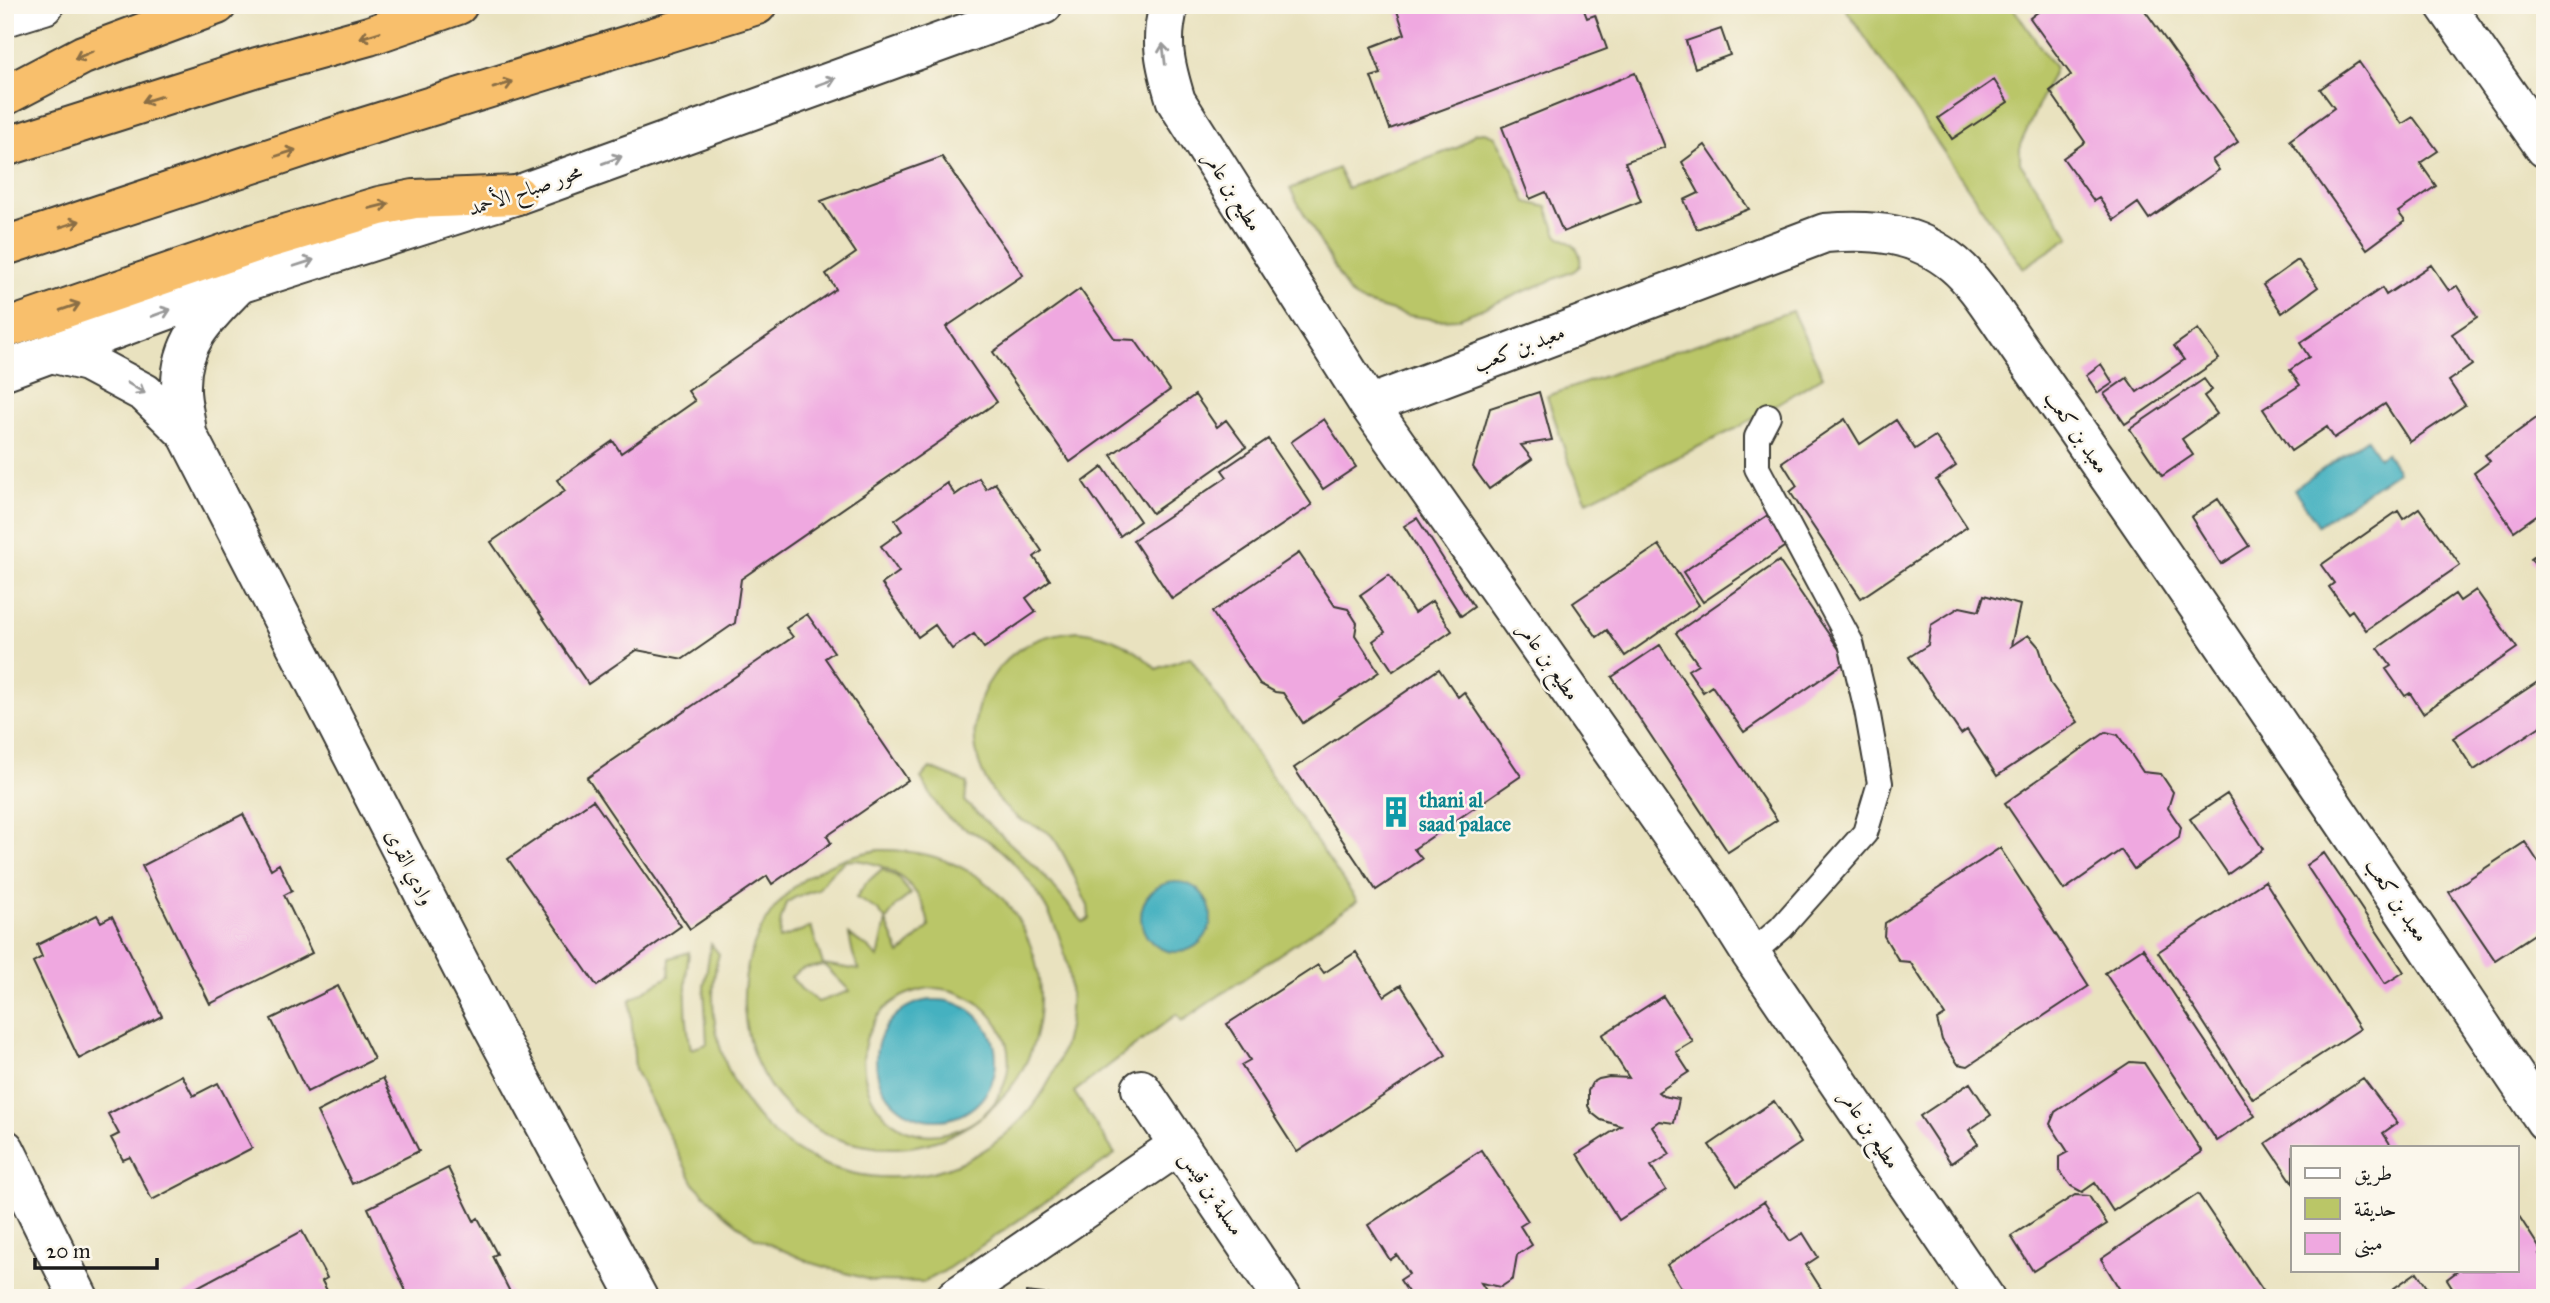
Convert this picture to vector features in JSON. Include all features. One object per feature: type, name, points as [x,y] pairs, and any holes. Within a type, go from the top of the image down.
[{"type":"highway","points":[[5,96],[83,54],[217,5]]},
{"type":"highway","points":[[5,147],[244,71],[369,36],[458,5]]},
{"type":"highway","points":[[5,246],[361,128],[757,5]]},
{"type":"highway","points":[[5,329],[255,243],[379,206],[414,199],[517,194]]},
{"type":"street","points":[[5,17],[44,5]]},
{"type":"street","name":"محور صباح الأحمد","points":[[5,370],[239,284],[517,194],[1043,5]]},
{"type":"street","name":"مطيع بن عامر","points":[[1169,5],[1163,41],[1166,66],[1176,101],[1369,405],[1713,894],[1985,1298]]},
{"type":"street","points":[[2445,5],[2545,148]]},
{"type":"street","name":"معبد بن كعب","points":[[1369,405],[1825,233],[1862,230],[1886,232],[1934,249],[1956,265],[1975,287],[2068,418],[2235,659],[2545,1121]]},
{"type":"street","name":"وادي القرى","points":[[187,434],[180,387],[184,358],[192,337],[239,284]]},
{"type":"street","name":"وادي القرى","points":[[51,353],[87,362],[145,393],[187,434],[492,1026],[638,1298]]},
{"type":"street","name":"مسلمة بن قيس","points":[[1141,1089],[1282,1298]]},
{"type":"street","points":[[955,1298],[1180,1146]]},
{"type":"street","points":[[9,1164],[79,1298]]},
{"type":"lane","points":[[1751,954],[1781,928],[1865,834],[1880,783],[1851,643],[1757,468],[1757,437],[1768,416]]},
{"type":"green space","points":[[1843,5],[2011,5],[2055,68],[2020,145],[2020,163],[2070,237],[2023,268]]},
{"type":"green space","points":[[1485,132],[1495,136],[1512,167],[1526,202],[1547,207],[1557,235],[1571,243],[1580,254],[1580,266],[1574,271],[1457,319],[1438,320],[1406,315],[1362,302],[1349,293],[1290,189],[1338,168],[1347,188],[1459,147],[1475,133]]},
{"type":"green space","points":[[1792,311],[1823,376],[1741,426],[1587,501],[1568,460],[1547,396]]},
{"type":"green space","points":[[1079,631],[1101,635],[1121,643],[1156,669],[1190,657],[1357,901],[1182,1021],[1177,1014],[1074,1092],[1115,1154],[943,1272],[924,1282],[873,1281],[812,1263],[755,1238],[723,1213],[694,1184],[635,1070],[630,1000],[669,976],[670,958],[689,952],[686,1001],[691,1049],[707,1044],[704,987],[711,944],[719,954],[713,985],[714,1017],[721,1049],[732,1078],[746,1103],[765,1126],[787,1145],[812,1159],[867,1176],[920,1175],[969,1158],[1012,1129],[1044,1090],[1065,1042],[1070,989],[1058,933],[1039,896],[1022,873],[988,841],[947,817],[921,778],[930,768],[967,783],[965,802],[1039,870],[1083,922],[1089,919],[1088,906],[1056,841],[1048,832],[1018,818],[990,788],[976,752],[975,732],[983,694],[993,676],[1010,657],[1042,638]]},
{"type":"green space","points":[[879,850],[904,851],[950,862],[989,885],[1019,921],[1030,944],[1036,963],[1040,1002],[1034,1041],[1027,1060],[1018,1077],[995,1105],[983,1115],[971,1124],[943,1139],[896,1148],[833,1137],[787,1106],[757,1062],[744,1011],[750,958],[773,910],[816,872],[844,862],[818,890],[786,903],[779,939],[811,927],[823,964],[859,970],[849,935],[869,948],[878,958],[886,921],[900,954],[929,927],[921,900],[904,880],[869,862],[848,861]],"holes":[[[824,965],[850,991],[818,1002],[791,977],[802,969]],[[930,988],[952,991],[971,999],[987,1011],[999,1026],[1007,1044],[1009,1063],[1005,1083],[994,1103],[975,1121],[950,1132],[918,1133],[892,1122],[874,1101],[865,1075],[865,1047],[875,1021],[896,1000]]]},
{"type":"green space","points":[[882,869],[897,877],[911,894],[897,905],[886,921],[879,911],[856,898],[866,883]]},
{"type":"water","points":[[2367,439],[2379,457],[2386,453],[2398,471],[2318,525],[2294,489]]},
{"type":"water","points":[[1176,882],[1201,892],[1211,917],[1201,942],[1176,952],[1151,942],[1141,917],[1151,892]]},
{"type":"water","points":[[936,1000],[959,1005],[978,1018],[991,1037],[996,1060],[991,1083],[978,1102],[959,1115],[936,1120],[913,1115],[894,1102],[881,1083],[876,1060],[881,1037],[894,1018],[913,1005]]},
{"type":"building","points":[[1395,5],[1582,5],[1587,18],[1595,15],[1607,49],[1390,129],[1371,77],[1381,74],[1371,47],[1405,34]]},
{"type":"building","points":[[2047,5],[2141,5],[2238,142],[2212,160],[2219,170],[2149,219],[2138,203],[2114,220],[2099,198],[2094,201],[2063,158],[2085,142],[2050,91],[2071,75],[2030,18]]},
{"type":"building","points":[[1721,29],[1730,55],[1695,68],[1686,41]]},
{"type":"building","points":[[2359,62],[2402,124],[2413,117],[2438,151],[2420,163],[2436,186],[2398,212],[2405,221],[2367,249],[2290,140],[2334,108],[2320,89]]},
{"type":"building","points":[[1635,73],[1665,147],[1625,162],[1641,201],[1563,232],[1546,192],[1530,199],[1502,127]]},
{"type":"building","points":[[1994,80],[2008,102],[1952,139],[1938,118]]},
{"type":"building","points":[[1705,145],[1749,209],[1697,229],[1684,200],[1699,193],[1682,162]]},
{"type":"building","points":[[942,157],[1023,275],[946,327],[997,402],[741,579],[735,623],[683,659],[637,650],[588,684],[491,542],[565,491],[557,480],[613,441],[621,453],[695,401],[688,391],[836,289],[826,274],[856,253],[821,201]]},
{"type":"building","points":[[2298,260],[2318,287],[2282,313],[2263,285]]},
{"type":"building","points":[[2431,265],[2449,291],[2457,286],[2477,317],[2452,334],[2472,365],[2449,381],[2465,405],[2410,442],[2385,404],[2334,438],[2327,427],[2291,451],[2263,409],[2300,385],[2290,370],[2309,357],[2300,343],[2382,288],[2386,295]]},
{"type":"building","points":[[1080,289],[1115,339],[1135,340],[1170,390],[1070,462],[993,352]]},
{"type":"building","points":[[2198,329],[2219,359],[2125,424],[2104,394],[2127,378],[2137,392],[2184,360],[2174,346]]},
{"type":"building","points":[[2101,364],[2113,383],[2098,393],[2086,375]]},
{"type":"building","points":[[2204,379],[2212,390],[2204,396],[2217,414],[2182,439],[2193,455],[2162,476],[2130,429]]},
{"type":"building","points":[[1539,392],[1552,440],[1521,445],[1532,459],[1489,489],[1473,467],[1490,408]]},
{"type":"building","points":[[1195,395],[1217,427],[1226,420],[1246,447],[1152,513],[1111,455]]},
{"type":"building","points":[[2545,412],[2545,509],[2514,531],[2474,473],[2490,461],[2485,455]]},
{"type":"building","points":[[1324,419],[1356,467],[1323,489],[1291,442]]},
{"type":"building","points":[[1845,419],[1860,444],[1896,420],[1915,449],[1935,436],[1956,466],[1936,480],[1967,527],[1861,598],[1790,492],[1797,486],[1782,462]]},
{"type":"building","points":[[1268,439],[1312,505],[1172,599],[1133,540],[1227,477],[1222,470]]},
{"type":"building","points":[[1103,467],[1140,521],[1120,536],[1083,482]]},
{"type":"building","points":[[979,478],[986,489],[995,483],[1042,551],[1034,557],[1050,580],[1026,598],[1036,612],[984,648],[974,634],[952,649],[935,625],[918,637],[882,584],[899,572],[881,546],[902,531],[895,520],[947,483],[955,495]]},
{"type":"building","points":[[2218,499],[2249,546],[2221,564],[2191,517]]},
{"type":"building","points":[[2419,508],[2460,565],[2366,630],[2352,610],[2348,613],[2329,587],[2334,583],[2321,565],[2398,511],[2403,519]]},
{"type":"building","points":[[1771,513],[1790,543],[1703,602],[1683,572]]},
{"type":"building","points":[[1417,518],[1474,607],[1461,616],[1404,526]]},
{"type":"building","points":[[1659,545],[1699,605],[1625,656],[1607,630],[1597,637],[1573,603]]},
{"type":"building","points":[[2545,549],[2545,579],[2531,559]]},
{"type":"building","points":[[1299,553],[1335,606],[1348,609],[1357,623],[1355,635],[1379,672],[1303,723],[1283,693],[1260,684],[1212,612]]},
{"type":"building","points":[[1779,561],[1847,661],[1744,732],[1712,686],[1703,692],[1688,670],[1698,664],[1676,633]]},
{"type":"building","points":[[1389,575],[1414,613],[1432,601],[1452,631],[1393,671],[1373,641],[1385,632],[1360,595]]},
{"type":"building","points":[[2476,590],[2517,648],[2423,713],[2410,693],[2405,696],[2386,669],[2391,666],[2378,648],[2455,594],[2460,601]]},
{"type":"building","points":[[1984,595],[2020,605],[2011,646],[2028,635],[2032,639],[2039,647],[2051,684],[2078,722],[1997,776],[1967,730],[1961,734],[1909,657],[1928,645],[1931,625],[1960,607],[1979,611]]},
{"type":"building","points":[[807,614],[834,652],[825,658],[908,780],[827,836],[831,843],[772,884],[767,876],[690,929],[587,778],[793,637],[786,628]]},
{"type":"building","points":[[1660,645],[1777,820],[1728,852],[1612,677]]},
{"type":"building","name":"thani al saad palace","points":[[1439,669],[1458,697],[1464,692],[1521,776],[1414,849],[1422,859],[1376,890],[1294,768]]},
{"type":"building","points":[[2545,677],[2545,723],[2474,770],[2453,738]]},
{"type":"building","points":[[2106,732],[2118,735],[2143,772],[2161,774],[2173,792],[2168,808],[2181,827],[2179,838],[2134,869],[2121,850],[2064,890],[2005,803]]},
{"type":"building","points":[[2227,794],[2263,849],[2228,874],[2190,819]]},
{"type":"building","points":[[593,800],[681,926],[597,986],[508,859]]},
{"type":"building","points":[[243,814],[271,869],[279,864],[292,891],[284,895],[312,953],[210,1004],[142,866]]},
{"type":"building","points":[[2525,842],[2545,872],[2545,927],[2495,960],[2449,892]]},
{"type":"building","points":[[2000,848],[2089,986],[1968,1066],[1958,1064],[1942,1040],[1937,1020],[1945,1015],[1910,962],[1899,961],[1884,936],[1885,923]]},
{"type":"building","points":[[2324,853],[2404,972],[2385,984],[2306,865]]},
{"type":"building","points":[[2265,881],[2360,1029],[2253,1099],[2158,952]]},
{"type":"building","points":[[97,915],[101,922],[112,916],[162,1016],[79,1059],[33,962],[42,957],[37,945]]},
{"type":"building","points":[[2143,948],[2255,1116],[2217,1141],[2105,973]]},
{"type":"building","points":[[1356,952],[1384,996],[1401,985],[1446,1055],[1297,1152],[1241,1065],[1250,1060],[1227,1024],[1318,965],[1324,973]]},
{"type":"building","points":[[338,986],[374,1059],[307,1092],[271,1019]]},
{"type":"building","points":[[1663,996],[1693,1042],[1676,1052],[1689,1072],[1658,1092],[1663,1096],[1679,1099],[1674,1123],[1659,1121],[1652,1126],[1670,1154],[1651,1166],[1666,1190],[1619,1220],[1577,1154],[1621,1126],[1601,1120],[1592,1113],[1588,1106],[1588,1091],[1592,1083],[1599,1079],[1629,1078],[1602,1035]]},
{"type":"building","points":[[2130,1062],[2144,1063],[2202,1152],[2113,1211],[2095,1183],[2082,1192],[2071,1186],[2059,1170],[2059,1157],[2068,1152],[2050,1124],[2055,1112]]},
{"type":"building","points":[[182,1075],[193,1096],[218,1083],[252,1148],[152,1200],[130,1157],[123,1160],[111,1138],[119,1134],[108,1114]]},
{"type":"building","points":[[383,1078],[419,1151],[352,1184],[317,1112]]},
{"type":"building","points":[[2363,1078],[2397,1123],[2383,1133],[2391,1146],[2291,1146],[2291,1180],[2266,1143]]},
{"type":"building","points":[[1970,1083],[1991,1115],[1969,1130],[1978,1144],[1951,1163],[1920,1116]]},
{"type":"building","points":[[1774,1101],[1801,1143],[1737,1186],[1709,1145]]},
{"type":"building","points":[[1481,1150],[1528,1221],[1520,1226],[1532,1245],[1517,1255],[1513,1279],[1501,1287],[1481,1283],[1491,1298],[1412,1298],[1400,1280],[1409,1274],[1397,1255],[1390,1260],[1368,1225]]},
{"type":"building","points":[[448,1168],[474,1221],[478,1218],[497,1254],[492,1256],[513,1298],[409,1298],[368,1208]]},
{"type":"building","points":[[2198,1194],[2268,1298],[2144,1298],[2142,1295],[2125,1298],[2101,1259]]},
{"type":"building","points":[[2075,1195],[2089,1196],[2107,1224],[2033,1271],[2011,1236]]},
{"type":"building","points":[[1764,1202],[1790,1241],[1803,1233],[1818,1257],[1806,1265],[1827,1298],[1688,1298],[1667,1265]]},
{"type":"building","points":[[2518,1215],[2542,1252],[2539,1254],[2545,1263],[2545,1298],[2459,1298],[2447,1279],[2456,1272],[2518,1272]]},
{"type":"building","points":[[302,1231],[327,1278],[322,1281],[331,1298],[177,1298]]},
{"type":"building","points":[[2417,1272],[2434,1298],[2380,1298]]},
{"type":"building","points":[[1026,1292],[1060,1296],[1060,1298],[1026,1298]]},
{"type":"place","name":"thani al saad palace","points":[[1396,812]]}]
